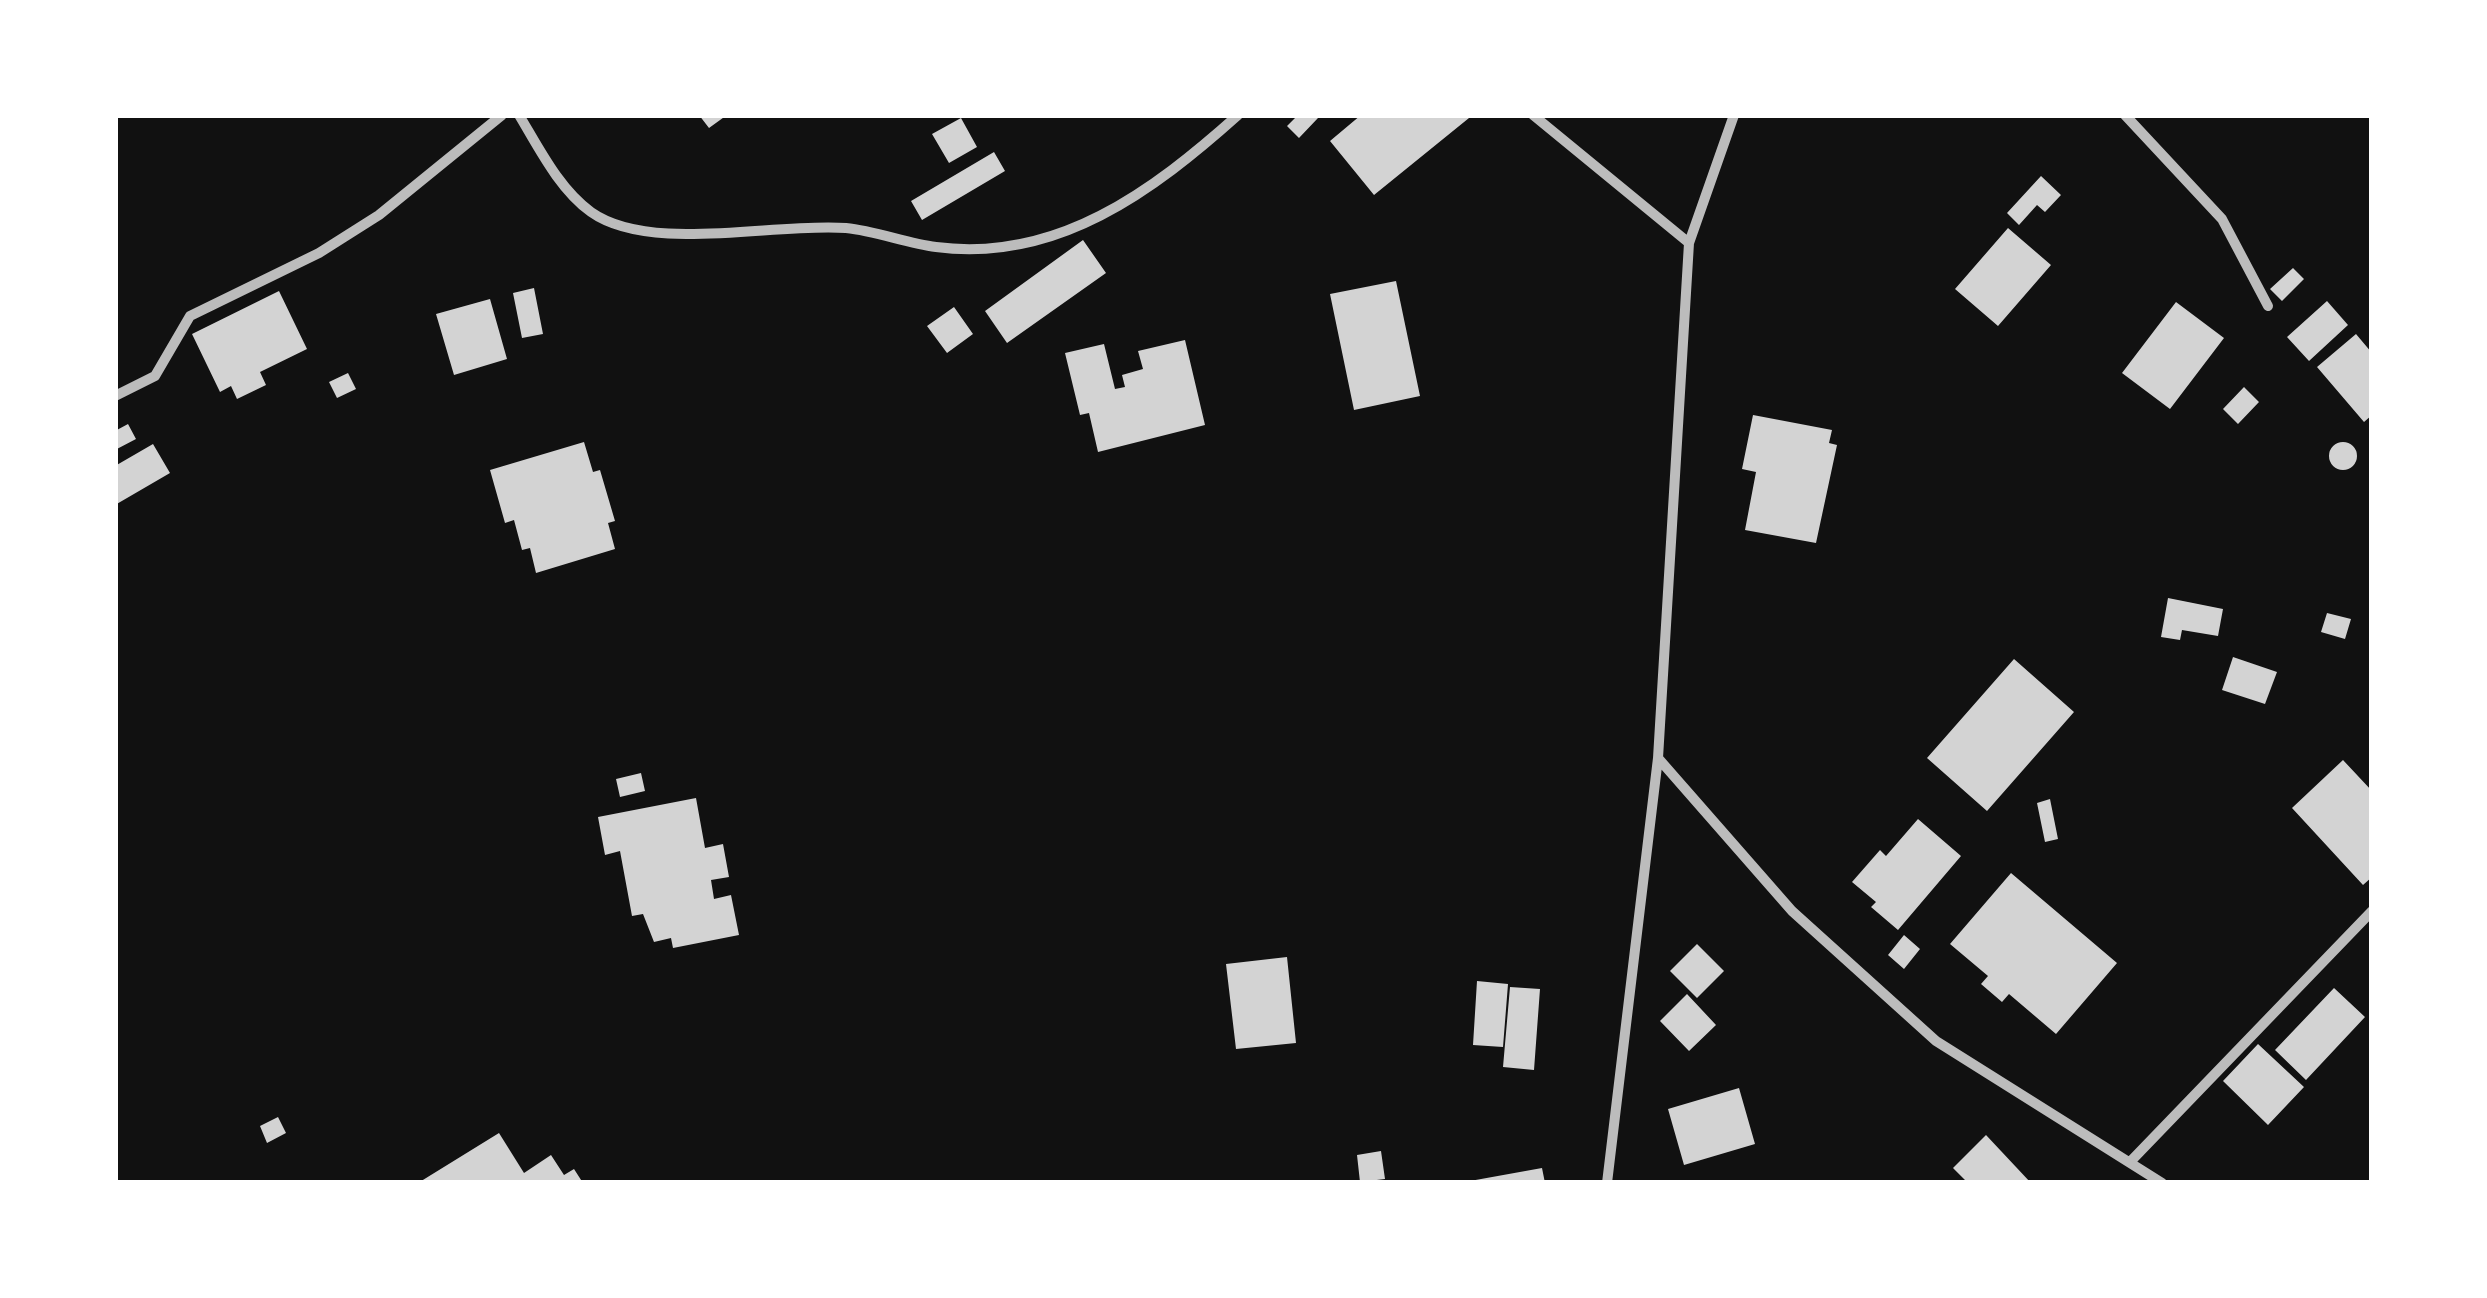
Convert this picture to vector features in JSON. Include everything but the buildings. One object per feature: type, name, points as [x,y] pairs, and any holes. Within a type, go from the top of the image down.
[{"type":"street","points":[[115,396],[155,376],[190,316],[319,253],[379,216],[502,115]]},
{"type":"street","points":[[519,115],[552,170],[590,212],[620,227],[680,234],[846,228],[936,247],[995,249],[1058,235],[1119,208],[1183,164],[1238,115]]},
{"type":"street","points":[[1534,115],[1690,243]]},
{"type":"street","points":[[1607,1183],[1658,758],[1690,243],[1734,115]]},
{"type":"street","points":[[2125,115],[2222,218],[2268,306]]},
{"type":"street","points":[[1658,758],[1792,910],[1936,1040],[2162,1183]]},
{"type":"street","points":[[2130,1162],[2372,911]]}]
